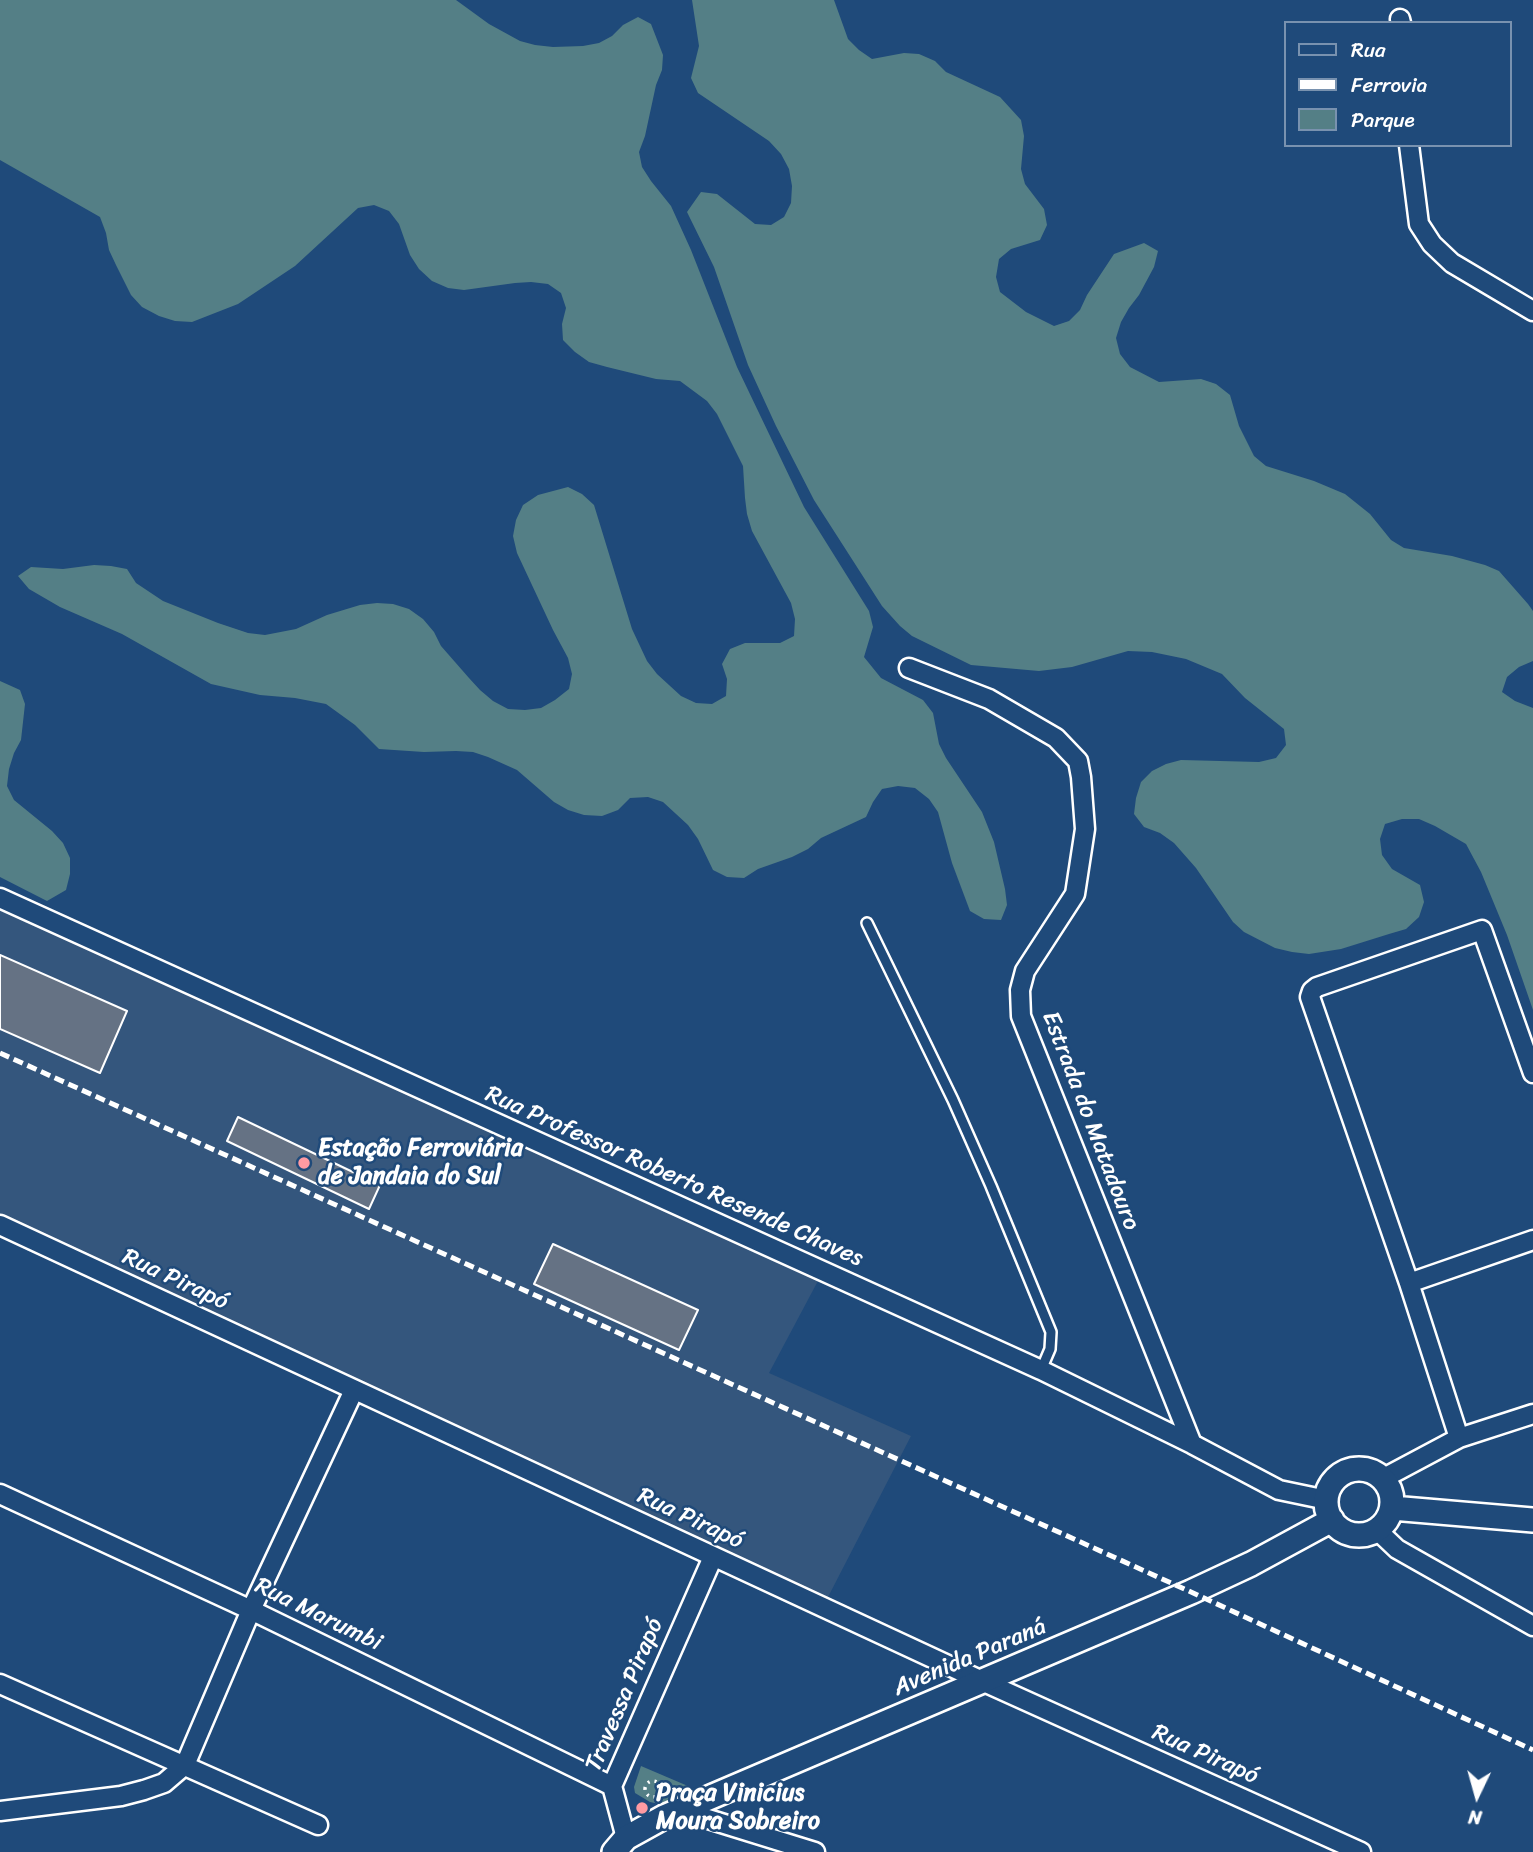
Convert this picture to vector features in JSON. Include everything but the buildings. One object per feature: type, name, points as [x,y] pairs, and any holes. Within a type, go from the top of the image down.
[{"type":"street","points":[[1409,147],[1419,224],[1432,244],[1452,263],[1533,311]]},
{"type":"street","name":"Estrada do Matadouro","points":[[909,668],[989,699],[1056,738],[1078,761],[1085,829],[1075,894],[1025,971],[1020,990],[1021,1016],[1192,1444]]},
{"type":"street","name":"Rua Professor Roberto Resende Chaves","points":[[0,898],[1041,1370],[1279,1490],[1329,1510]]},
{"type":"street","points":[[1459,1438],[1409,1283],[1311,1005],[1312,991],[1317,986],[1482,930],[1533,1073]]},
{"type":"street","name":"Rua Pirapó","points":[[0,1225],[982,1681],[1361,1852]]},
{"type":"street","points":[[1409,1283],[1533,1240]]},
{"type":"street","points":[[0,1811],[121,1796],[164,1783],[185,1765],[251,1609],[354,1390]]},
{"type":"street","points":[[1382,1479],[1459,1438],[1533,1414]]},
{"type":"street","points":[[1353,1470],[1373,1472],[1391,1492],[1392,1508],[1389,1517],[1377,1530],[1368,1534],[1347,1533],[1338,1528],[1329,1510],[1329,1490],[1343,1474],[1353,1470]]},
{"type":"street","name":"Rua Marumbi","points":[[0,1494],[251,1609],[612,1786]]},
{"type":"street","points":[[1392,1508],[1533,1520]]},
{"type":"street","name":"Avenida Paraná","points":[[620,1845],[679,1810],[1251,1564],[1329,1510]]},
{"type":"street","points":[[1377,1530],[1397,1549],[1533,1626]]},
{"type":"street","name":"Travessa Pirapó","points":[[620,1845],[612,1786],[713,1557]]},
{"type":"street","points":[[0,1684],[318,1825]]},
{"type":"street","points":[[679,1810],[814,1852]]},
{"type":"lane","points":[[867,923],[953,1100],[1051,1332],[1050,1349],[1041,1370]]},
{"type":"path","points":[[650,1781],[655,1781],[661,1789],[659,1794],[651,1797],[645,1787],[650,1781]]},
{"type":"shaded area","points":[[0,907],[819,1279],[769,1373],[911,1436],[827,1599],[0,1217]]},
{"type":"green space","points":[[0,0],[456,0],[489,24],[520,41],[553,47],[599,43],[638,17],[651,24],[663,55],[662,70],[639,152],[642,167],[671,206],[737,367],[804,507],[869,611],[873,627],[864,657],[881,678],[923,700],[933,713],[939,744],[982,812],[994,842],[1005,889],[1007,905],[1001,920],[984,919],[970,911],[952,863],[938,812],[929,799],[915,788],[898,786],[882,789],[866,817],[821,838],[792,857],[758,869],[744,878],[727,877],[713,870],[688,825],[663,802],[648,797],[630,798],[618,810],[602,816],[584,815],[554,802],[517,770],[473,752],[379,749],[355,725],[326,704],[260,695],[211,684],[122,634],[60,607],[29,589],[18,576],[31,567],[63,569],[94,565],[127,569],[136,583],[163,601],[248,633],[265,635],[296,629],[327,615],[360,605],[393,604],[409,609],[423,619],[441,646],[493,701],[508,709],[541,708],[569,689],[572,674],[568,658],[517,553],[513,536],[523,505],[538,495],[568,487],[582,494],[594,505],[632,629],[647,661],[681,696],[696,703],[712,704],[726,696],[727,679],[722,664],[730,649],[745,643],[780,643],[794,636],[795,619],[791,603],[752,531],[747,514],[743,466],[717,414],[707,401],[680,381],[656,379],[607,367],[589,362],[575,352],[563,340],[562,324],[566,308],[561,293],[548,284],[515,283],[464,290],[448,288],[432,281],[419,269],[410,255],[399,224],[389,211],[374,205],[358,208],[295,266],[238,304],[192,322],[175,321],[142,307],[131,295],[109,250],[100,217],[0,160]]},
{"type":"green space","points":[[692,0],[834,0],[848,39],[872,59],[904,53],[919,54],[935,61],[946,72],[1000,97],[1021,120],[1024,136],[1021,169],[1025,184],[1044,209],[1047,225],[1040,240],[1011,249],[999,259],[996,277],[1000,292],[1026,312],[1054,326],[1069,321],[1080,310],[1114,254],[1144,243],[1158,251],[1154,267],[1121,322],[1116,338],[1120,354],[1130,367],[1159,382],[1201,379],[1216,384],[1230,395],[1239,426],[1254,456],[1266,466],[1345,494],[1370,514],[1391,540],[1404,548],[1452,556],[1499,571],[1528,604],[1533,611],[1533,661],[1519,667],[1507,677],[1502,692],[1533,708],[1533,1010],[1507,935],[1481,872],[1466,844],[1435,826],[1419,819],[1402,819],[1385,824],[1380,839],[1382,855],[1392,869],[1420,885],[1424,902],[1419,917],[1406,929],[1341,949],[1309,954],[1275,948],[1244,932],[1233,922],[1196,868],[1174,843],[1160,833],[1144,827],[1134,814],[1136,798],[1141,782],[1152,771],[1181,760],[1259,762],[1276,758],[1286,745],[1284,729],[1245,698],[1222,674],[1186,659],[1152,652],[1128,651],[1072,667],[1039,671],[971,665],[912,636],[882,606],[814,500],[776,426],[748,365],[714,267],[687,212],[701,192],[717,194],[755,224],[771,225],[784,217],[791,203],[792,186],[789,169],[781,154],[769,141],[698,93],[691,78],[699,46]]},
{"type":"green space","points":[[0,681],[20,690],[25,704],[21,740],[9,769],[7,786],[14,800],[63,843],[70,858],[66,890],[47,901],[0,877]]},
{"type":"green space","points":[[641,1766],[702,1792],[664,1805],[650,1802],[635,1793],[634,1787]]},
{"type":"railway","points":[[0,1053],[1191,1592],[1533,1750]]},
{"type":"place","name":"Estação Ferroviária de Jandaia do Sul","points":[[304,1163]]},
{"type":"place","name":"Praça Vinicius Moura Sobreiro","points":[[642,1808]]}]
